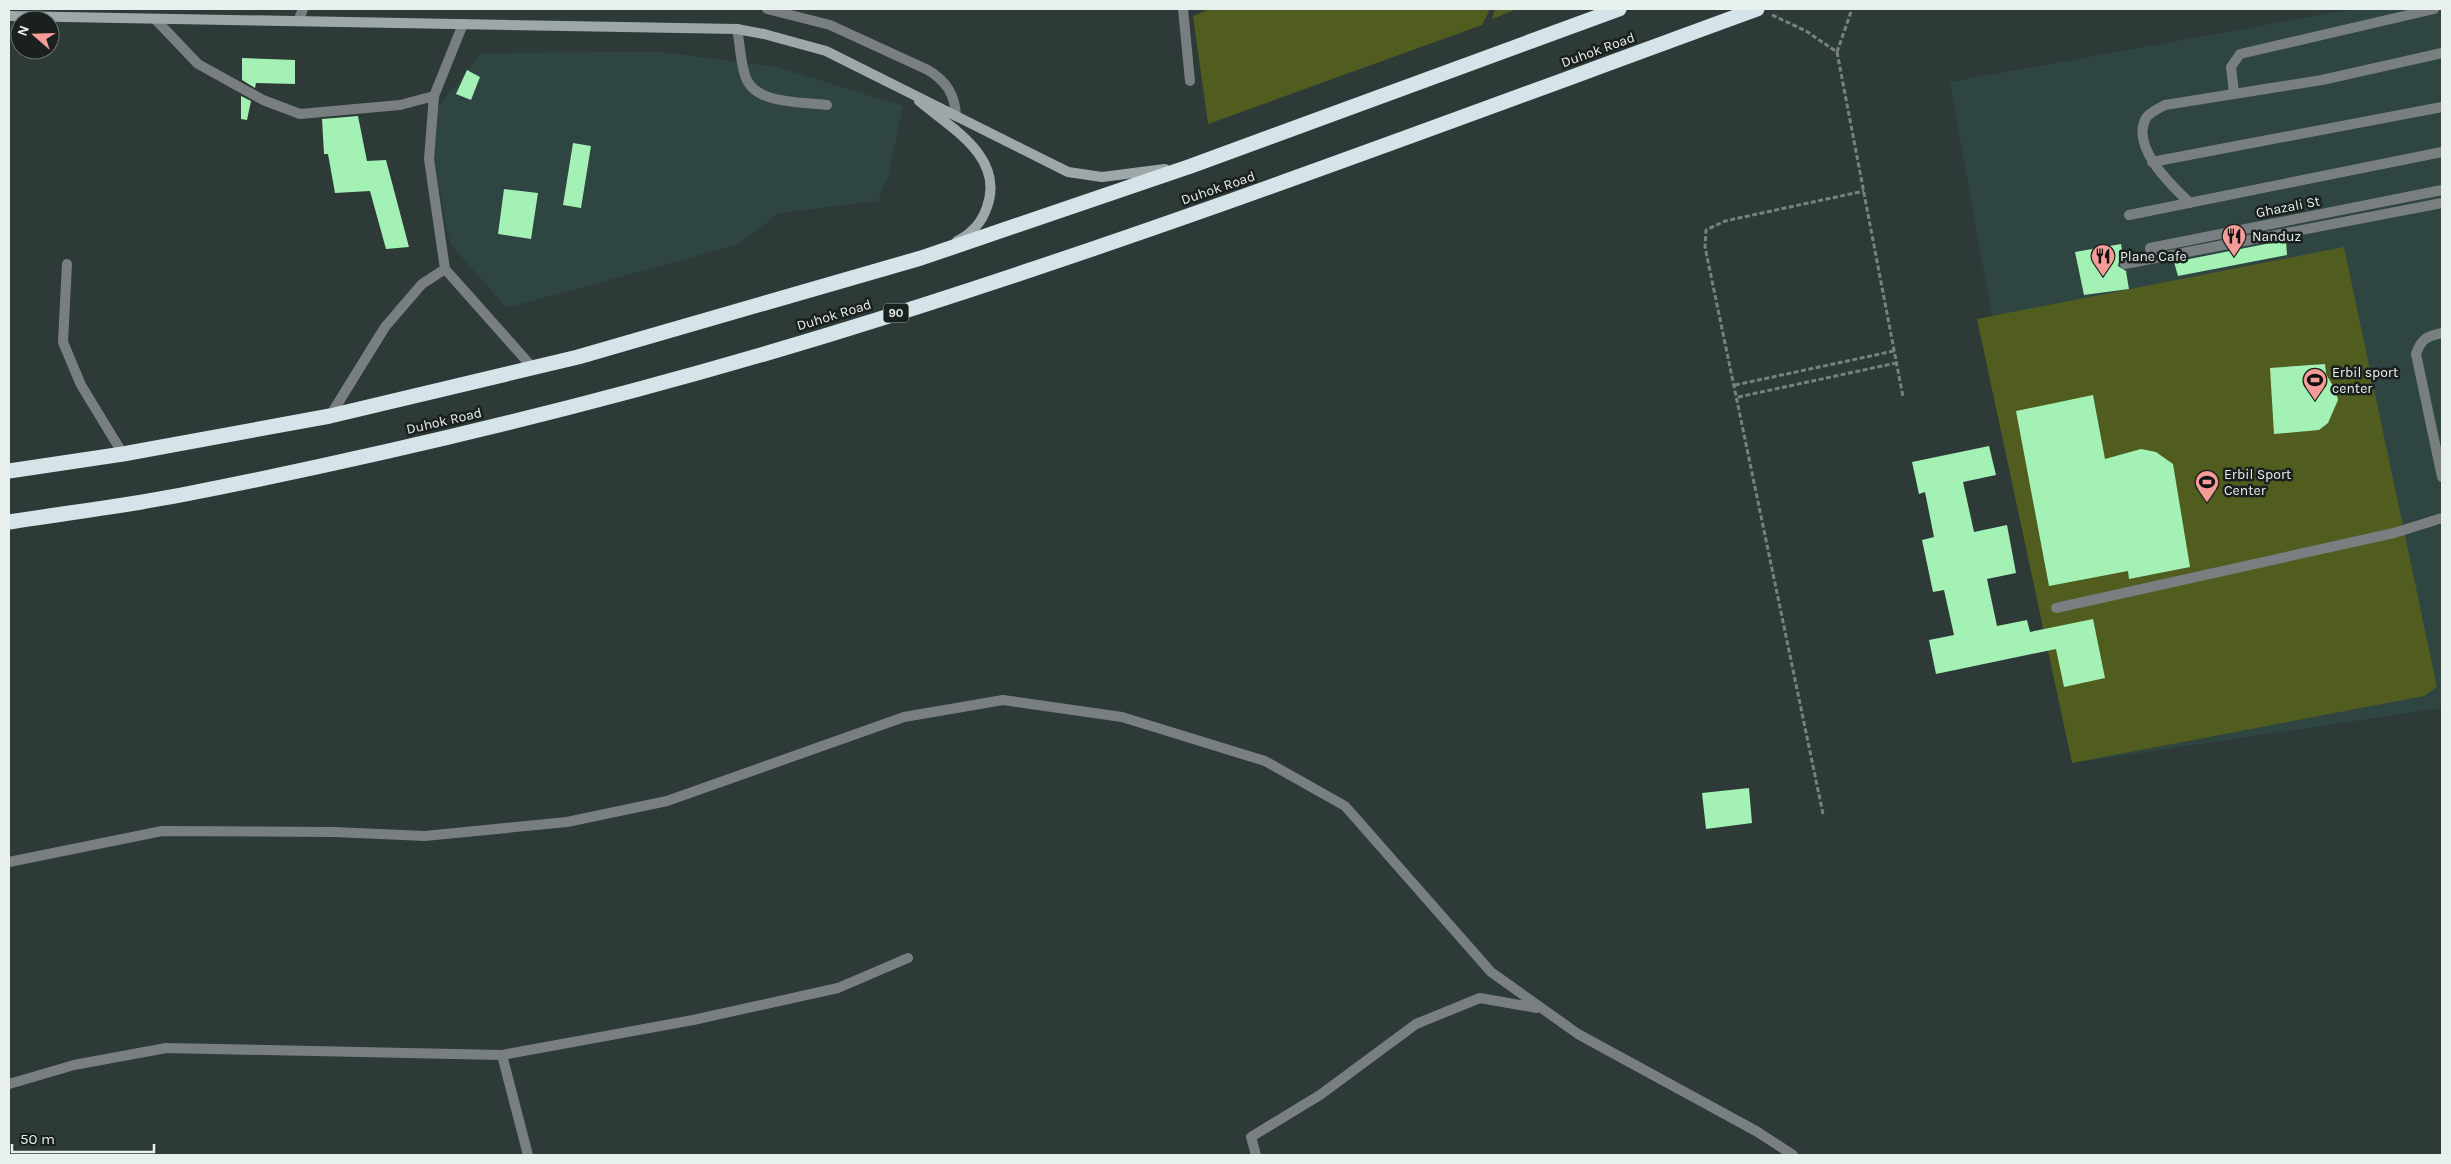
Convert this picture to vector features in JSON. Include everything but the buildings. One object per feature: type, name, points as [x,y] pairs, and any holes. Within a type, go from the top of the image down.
[{"type":"highway","points":[[9,471],[123,454],[330,416],[578,357],[922,258],[1191,166],[1619,9]]},
{"type":"highway","name":"Duhok Road","points":[[9,522],[178,495],[447,438],[829,335],[1038,267],[1298,178],[1762,11]]},
{"type":"street","points":[[298,21],[303,9]]},
{"type":"street","points":[[768,9],[830,25],[928,70],[938,76],[952,93],[956,116]]},
{"type":"street","points":[[1183,9],[1190,81]]},
{"type":"street","points":[[2234,93],[2231,67],[2240,54],[2434,9]]},
{"type":"street","points":[[9,16],[737,29],[764,34],[826,51],[1059,168],[1085,176],[1111,177],[1191,166]]},
{"type":"street","points":[[155,19],[198,64],[264,100],[300,114],[400,105],[434,96]]},
{"type":"street","points":[[463,24],[434,96],[428,159],[445,269],[533,368]]},
{"type":"street","points":[[737,29],[747,81],[756,94],[827,105]]},
{"type":"street","points":[[2190,203],[2168,182],[2152,162],[2145,144],[2143,130],[2147,117],[2165,105],[2322,80],[2442,53]]},
{"type":"street","points":[[901,87],[973,145],[981,155],[990,178],[989,199],[977,225],[960,239],[922,258]]},
{"type":"street","points":[[2152,162],[2442,107]]},
{"type":"street","points":[[2129,215],[2442,152]]},
{"type":"street","name":"Ghazali St","points":[[2153,259],[2150,248],[2442,190]]},
{"type":"street","name":"Ghazali St","points":[[2125,264],[2442,203]]},
{"type":"street","points":[[67,264],[63,342],[81,385],[123,454]]},
{"type":"street","points":[[330,416],[385,327],[422,284],[445,269]]},
{"type":"street","points":[[2442,333],[2427,336],[2420,343],[2416,354],[2438,435],[2442,471]]},
{"type":"street","points":[[2056,608],[2394,533],[2442,518]]},
{"type":"street","points":[[9,862],[162,831],[334,832],[424,836],[567,822],[667,801],[904,717],[1003,700],[1122,717],[1265,761],[1345,806],[1491,972],[1578,1034],[1756,1131],[1793,1155]]},
{"type":"street","points":[[9,1084],[74,1065],[166,1048],[502,1055],[693,1020],[838,988],[908,958]]},
{"type":"street","points":[[1256,1155],[1251,1137],[1320,1095],[1416,1024],[1480,998],[1541,1008]]},
{"type":"street","points":[[502,1055],[528,1155]]},
{"type":"path","points":[[1852,9],[1837,52],[1903,398]]},
{"type":"path","points":[[1762,11],[1806,31],[1837,52]]},
{"type":"path","points":[[1823,814],[1738,397],[1705,247],[1706,230],[1725,221],[1864,192]]},
{"type":"path","points":[[1735,385],[1894,351]]},
{"type":"path","points":[[1738,397],[1896,363]]},
{"type":"shaded area","points":[[2353,9],[2442,9],[2442,708],[2072,763],[1950,82]]},
{"type":"shaded area","points":[[661,52],[777,67],[903,106],[889,174],[878,201],[779,213],[737,245],[507,308],[450,244],[426,122],[481,53]]},
{"type":"green space","points":[[1210,9],[1490,9],[1482,25],[1208,124],[1193,16]]},
{"type":"green space","points":[[1495,9],[1517,9],[1492,19]]},
{"type":"green space","name":"Erbil Sport Center","points":[[2344,247],[2437,687],[2424,696],[2072,763],[1977,319]]},
{"type":"place","name":"Nanduz","points":[[2234,257]]},
{"type":"place","name":"Plane Cafe","points":[[2103,277]]},
{"type":"place","name":"Erbil sport center","points":[[2315,401]]},
{"type":"place","name":"Erbil Sport Center","points":[[2207,503]]}]
